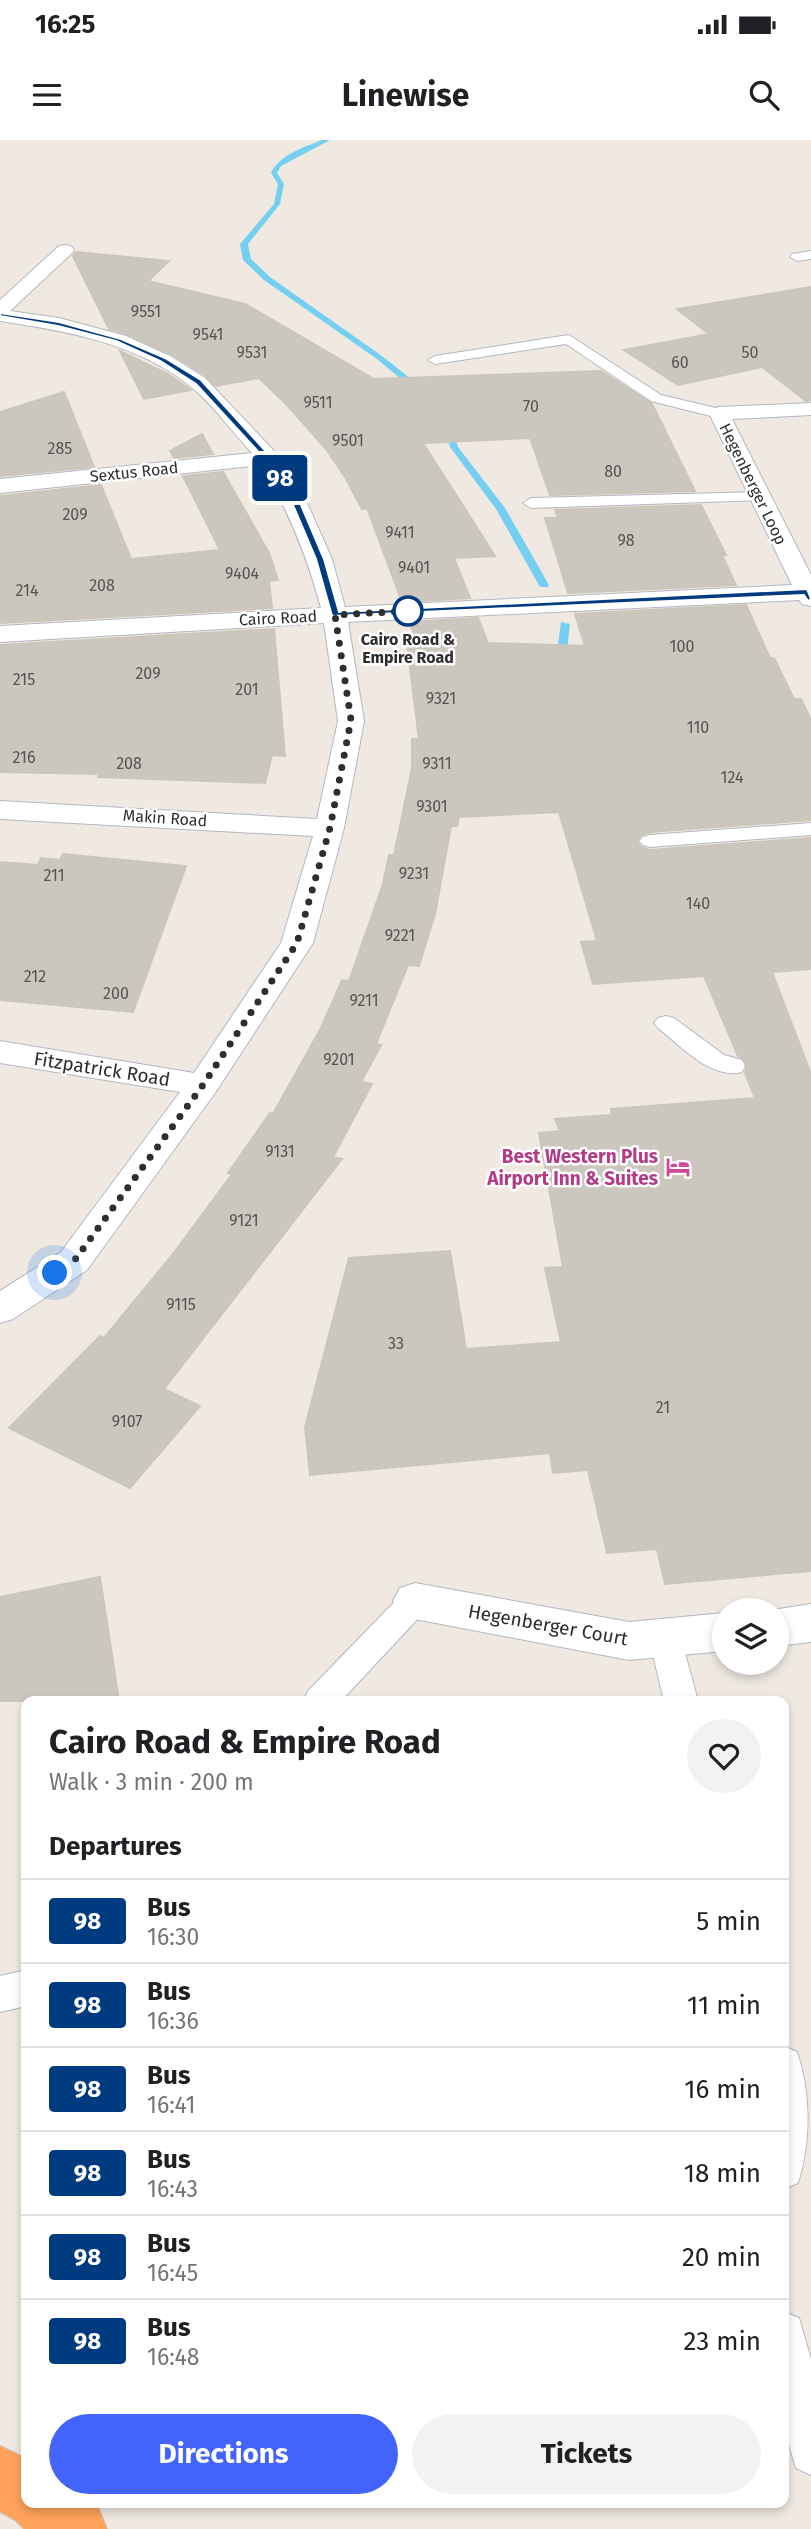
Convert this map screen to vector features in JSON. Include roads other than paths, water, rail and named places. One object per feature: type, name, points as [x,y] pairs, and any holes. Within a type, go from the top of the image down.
[{"type":"highway","points":[[0,2476],[21,2491]]},
{"type":"highway","points":[[46,2508],[76,2529]]},
{"type":"street","points":[[0,310],[65,250]]},
{"type":"street","points":[[0,315],[59,324],[107,337],[163,360],[198,382],[268,458],[297,505],[320,559],[335,615],[351,720],[330,828],[297,943],[203,1085],[74,1261],[0,1309]]},
{"type":"street","name":"Hegenberger Loop","points":[[809,595],[719,414],[811,409]]},
{"type":"street","name":"Sextus Road","points":[[0,486],[268,458]]},
{"type":"street","name":"Cairo Road","points":[[0,634],[335,615],[809,595]]},
{"type":"street","name":"Makin Road","points":[[0,810],[330,828]]},
{"type":"street","name":"Fitzpatrick Road","points":[[0,1052],[203,1085]]},
{"type":"street","name":"Hegenberger Court","points":[[415,1601],[629,1641],[712,1633]]},
{"type":"street","points":[[789,1625],[811,1623]]},
{"type":"lane","points":[[435,360],[569,339],[656,398],[719,414]]},
{"type":"lane","points":[[531,503],[760,497]]},
{"type":"lane","points":[[650,841],[811,829]]},
{"type":"lane","points":[[666,1023],[715,1060],[733,1066]]},
{"type":"lane","points":[[325,1696],[415,1601]]},
{"type":"lane","points":[[665,1638],[680,1696]]},
{"type":"lane","points":[[0,1994],[21,1989]]},
{"type":"lane","points":[[789,2099],[793,2126],[789,2145]]},
{"type":"lane","points":[[789,2355],[811,2453]]},
{"type":"waterway","points":[[327,140],[278,165],[274,173],[281,184],[277,204],[244,244],[247,260],[288,296],[379,358],[422,392]]},
{"type":"waterway","points":[[446,423],[454,447],[500,508],[544,585]]},
{"type":"waterway","points":[[560,666],[565,624]]},
{"type":"place","name":"Cairo Road & Empire Road","points":[[408,611]]},
{"type":"place","name":"Best Western Plus Airport Inn & Suites","points":[[678,1167]]}]
